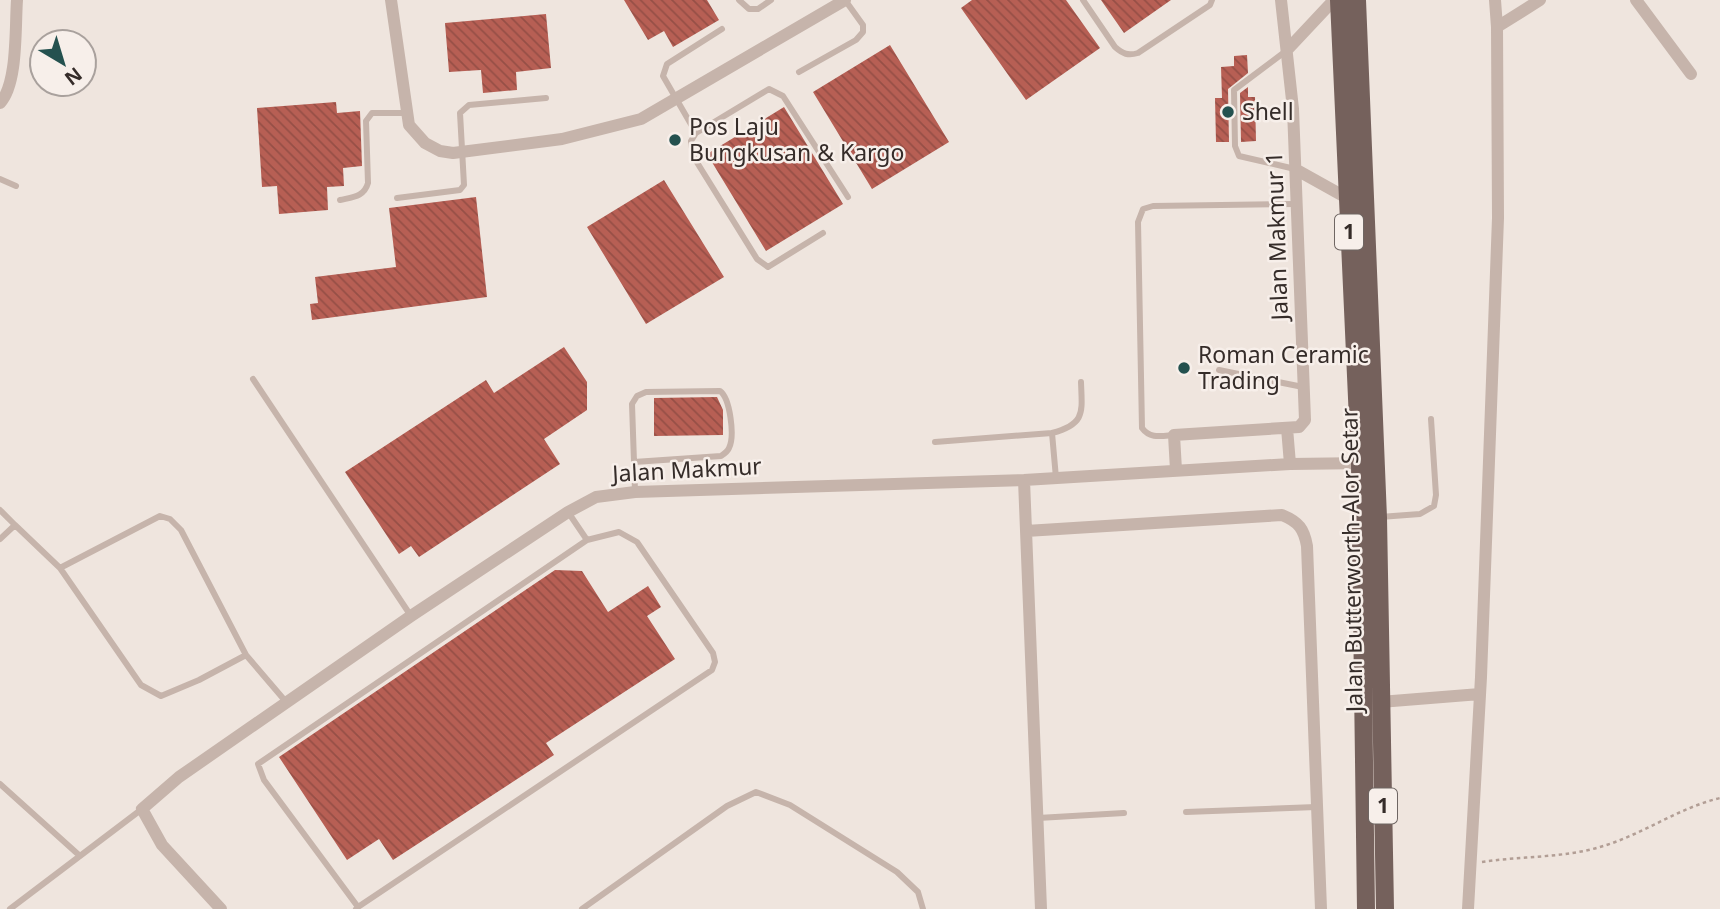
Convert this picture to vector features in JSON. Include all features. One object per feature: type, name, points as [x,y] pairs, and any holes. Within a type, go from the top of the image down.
[{"type":"main road","name":"Jalan Butterworth-Alor Setar","points":[[1336,0],[1347,198],[1368,463],[1378,518],[1385,909]]},
{"type":"main road","name":"Jalan Butterworth-Alor Setar","points":[[1357,0],[1368,463],[1366,909]]},
{"type":"street","points":[[0,103],[5,99],[11,81],[17,0]]},
{"type":"street","points":[[391,0],[405,113],[409,125],[425,143],[440,152],[464,152],[562,139],[641,119],[845,0]]},
{"type":"street","name":"Jalan Makmur 1","points":[[1281,0],[1288,49],[1305,387],[1305,420],[1299,427],[1287,428]]},
{"type":"street","points":[[1288,49],[1336,0]]},
{"type":"street","points":[[1468,909],[1480,694],[1498,218],[1495,0]]},
{"type":"street","points":[[1497,27],[1540,0]]},
{"type":"street","points":[[1636,0],[1691,74]]},
{"type":"street","points":[[1295,169],[1347,198]]},
{"type":"street","points":[[1176,470],[1174,435],[1287,428],[1290,464]]},
{"type":"street","name":"Jalan Makmur","points":[[142,809],[179,777],[411,616],[568,512],[596,497],[635,492],[1024,480],[1290,464],[1368,463]]},
{"type":"street","points":[[1024,480],[1041,909]]},
{"type":"street","points":[[1026,531],[1282,515],[1295,520],[1304,531],[1307,546],[1321,909]]},
{"type":"street","points":[[1380,702],[1480,694]]},
{"type":"street","points":[[142,809],[162,845],[220,909]]},
{"type":"lane","points":[[739,0],[749,9],[758,9],[771,0]]},
{"type":"lane","points":[[799,72],[856,40],[863,32],[863,25],[845,0]]},
{"type":"lane","points":[[1083,0],[1115,47],[1129,55],[1138,53],[1210,5],[1212,0]]},
{"type":"lane","points":[[696,133],[663,76],[663,69],[722,29]]},
{"type":"lane","points":[[1288,49],[1234,90],[1235,146],[1239,156],[1295,169]]},
{"type":"lane","points":[[823,233],[768,267],[757,259],[693,156],[691,141],[696,133],[769,89],[776,91],[783,96],[848,197]]},
{"type":"lane","points":[[397,198],[460,190],[464,185],[460,113],[463,109],[469,105],[546,98]]},
{"type":"lane","points":[[340,200],[361,195],[366,190],[368,116],[372,113],[405,113]]},
{"type":"lane","points":[[0,179],[16,186]]},
{"type":"lane","points":[[1174,435],[1152,436],[1142,428],[1138,222],[1143,209],[1153,206],[1295,204]]},
{"type":"lane","points":[[1219,370],[1305,387]]},
{"type":"lane","points":[[253,379],[411,616]]},
{"type":"lane","points":[[935,442],[1052,433],[1068,428],[1079,419],[1082,411],[1081,382]]},
{"type":"lane","points":[[634,462],[721,456],[729,449],[732,440],[729,403],[725,395],[720,391],[646,391],[637,396],[632,404],[635,492]]},
{"type":"lane","points":[[1378,518],[1420,514],[1434,506],[1436,495],[1432,419]]},
{"type":"lane","points":[[1052,433],[1056,478]]},
{"type":"lane","points":[[0,510],[60,568],[114,649],[141,685],[152,692],[161,695],[199,680],[246,655]]},
{"type":"lane","points":[[568,512],[587,541]]},
{"type":"lane","points":[[60,568],[160,516],[170,519],[181,530],[246,655],[287,703]]},
{"type":"lane","points":[[0,539],[15,525]]},
{"type":"lane","points":[[619,532],[637,542],[713,653],[715,663],[712,670],[357,908],[264,780],[258,764],[587,541],[619,532]]},
{"type":"lane","points":[[0,784],[80,856]]},
{"type":"lane","points":[[582,909],[727,806],[756,792],[790,805],[897,872],[918,892],[923,909]]},
{"type":"lane","points":[[1185,812],[1316,807]]},
{"type":"lane","points":[[10,909],[142,809]]},
{"type":"lane","points":[[1038,818],[1124,813]]},
{"type":"path","points":[[1472,864],[1598,848],[1630,837],[1697,804],[1720,798]]},
{"type":"building","points":[[624,0],[707,0],[719,20],[673,47],[664,31],[648,40]]},
{"type":"building","points":[[972,0],[1066,0],[1100,48],[1026,100],[961,8]]},
{"type":"building","points":[[1101,0],[1171,0],[1124,33]]},
{"type":"building","points":[[546,14],[551,68],[516,72],[517,90],[483,93],[481,70],[449,72],[445,23]]},
{"type":"building","points":[[890,45],[949,142],[872,189],[813,92]]},
{"type":"building","points":[[1247,55],[1248,73],[1228,89],[1229,142],[1216,142],[1215,98],[1222,98],[1221,67],[1234,66],[1234,56]]},
{"type":"building","points":[[1248,87],[1248,97],[1255,97],[1256,141],[1241,142],[1240,93]]},
{"type":"building","points":[[336,102],[337,113],[360,111],[362,166],[343,168],[344,186],[327,187],[328,210],[279,214],[277,186],[262,187],[257,108]]},
{"type":"building","points":[[784,107],[843,204],[766,251],[707,154]]},
{"type":"building","points":[[664,180],[724,277],[646,324],[587,227]]},
{"type":"building","points":[[476,197],[487,297],[312,320],[310,304],[318,303],[315,277],[396,267],[389,208]]},
{"type":"building","points":[[564,347],[587,382],[587,410],[544,439],[560,464],[419,557],[411,546],[399,554],[345,472],[486,380],[494,393]]},
{"type":"building","points":[[717,397],[723,410],[723,435],[654,436],[654,398]]},
{"type":"building","points":[[555,570],[582,571],[608,612],[648,586],[661,607],[647,616],[675,659],[546,743],[554,755],[393,860],[379,839],[347,860],[279,757]]},
{"type":"place","name":"Shell","points":[[1228,112]]},
{"type":"place","name":"Pos Laju Bungkusan & Kargo","points":[[675,140]]},
{"type":"place","name":"Roman Ceramic Trading","points":[[1184,368]]}]
